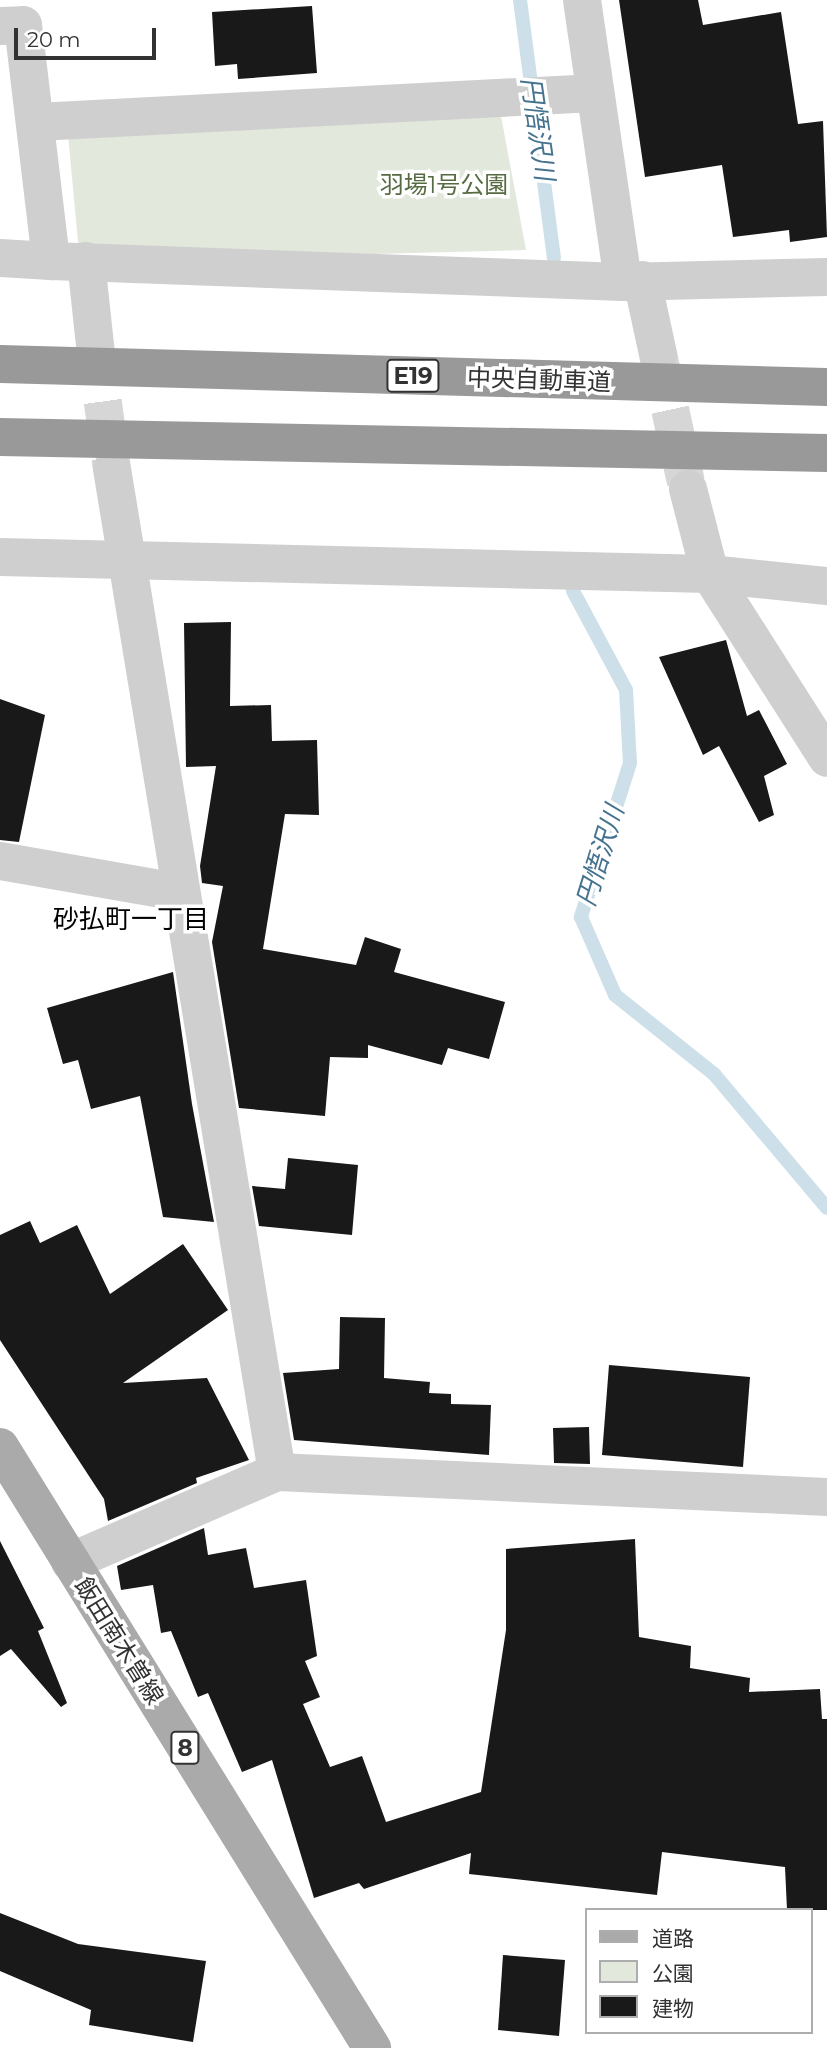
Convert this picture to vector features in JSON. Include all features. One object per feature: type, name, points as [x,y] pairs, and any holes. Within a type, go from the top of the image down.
[{"type":"highway","name":"中央自動車道","points":[[0,364],[827,387]]},
{"type":"highway","points":[[0,437],[827,453]]},
{"type":"main road","name":"飯田南木曽線","points":[[0,1447],[372,2048]]},
{"type":"street","points":[[582,0],[595,93],[632,281],[658,354]]},
{"type":"street","points":[[0,26],[23,25],[37,122],[68,261],[95,345]]},
{"type":"street","points":[[37,122],[595,93]]},
{"type":"street","points":[[0,258],[632,281],[827,277]]},
{"type":"street","points":[[112,469],[124,561],[178,892],[277,1472]]},
{"type":"street","points":[[688,489],[710,574],[827,758]]},
{"type":"street","points":[[0,557],[710,574],[827,586]]},
{"type":"street","points":[[0,861],[178,892]]},
{"type":"street","points":[[71,1562],[277,1472],[827,1497]]},
{"type":"green space","name":"羽場1号公園","points":[[501,116],[526,250],[294,256],[79,252],[68,135]]},
{"type":"building","points":[[619,0],[698,0],[703,25],[781,12],[798,124],[823,121],[827,237],[790,242],[789,230],[733,237],[722,165],[645,177]]},
{"type":"building","points":[[312,6],[317,73],[238,79],[237,64],[215,66],[212,12]]},
{"type":"building","points":[[231,622],[230,706],[271,705],[272,741],[317,740],[319,815],[285,814],[263,949],[356,965],[365,937],[401,949],[394,972],[505,1002],[489,1059],[448,1048],[442,1065],[368,1045],[368,1058],[330,1057],[325,1116],[239,1108],[212,942],[223,886],[202,883],[200,866],[216,766],[186,767],[184,623]]},
{"type":"building","points":[[726,640],[747,716],[759,710],[787,764],[764,776],[774,815],[759,822],[719,746],[703,755],[659,657]]},
{"type":"building","points":[[0,699],[45,715],[19,842],[0,840]]},
{"type":"building","points":[[173,972],[192,1104],[214,1222],[163,1217],[140,1096],[91,1109],[78,1060],[63,1064],[47,1008]]},
{"type":"building","points":[[288,1158],[358,1165],[352,1235],[259,1226],[252,1186],[285,1189]]},
{"type":"building","points":[[30,1221],[40,1243],[77,1225],[110,1294],[183,1244],[228,1310],[123,1383],[207,1378],[249,1460],[196,1478],[197,1483],[108,1521],[104,1499],[0,1340],[0,1235]]},
{"type":"building","points":[[340,1317],[385,1318],[384,1378],[430,1382],[429,1393],[451,1394],[451,1404],[491,1405],[489,1455],[294,1440],[283,1373],[339,1369]]},
{"type":"building","points":[[609,1365],[750,1377],[743,1467],[602,1455]]},
{"type":"building","points":[[589,1427],[590,1464],[554,1463],[553,1428]]},
{"type":"building","points":[[204,1528],[208,1555],[246,1548],[254,1588],[306,1580],[317,1656],[305,1661],[320,1697],[303,1704],[330,1767],[362,1756],[386,1822],[481,1792],[506,1630],[506,1549],[635,1539],[639,1637],[691,1646],[690,1668],[750,1678],[749,1692],[820,1689],[822,1719],[827,1719],[827,1910],[787,1908],[785,1867],[662,1852],[657,1895],[469,1874],[471,1853],[364,1889],[359,1883],[314,1898],[272,1760],[242,1772],[208,1693],[198,1697],[171,1631],[161,1633],[153,1585],[121,1590],[117,1566]]},
{"type":"building","points":[[0,1541],[44,1628],[38,1631],[67,1703],[61,1707],[11,1649],[0,1656]]},
{"type":"building","points":[[0,1913],[78,1944],[206,1961],[193,2042],[89,2025],[91,2010],[0,1971]]},
{"type":"building","points":[[503,1955],[565,1960],[559,2036],[498,2030]]},
{"type":"waterway","name":"円悟沢川","points":[[520,0],[554,258]]},
{"type":"waterway","name":"円悟沢川","points":[[573,591],[626,690],[630,763],[581,917],[615,995],[714,1074],[827,1208]]},
{"type":"tunnel","points":[[95,345],[112,469]]},
{"type":"tunnel","points":[[658,354],[686,482]]},
{"type":"district","name":"砂払町一丁目","points":[[131,920]]}]
